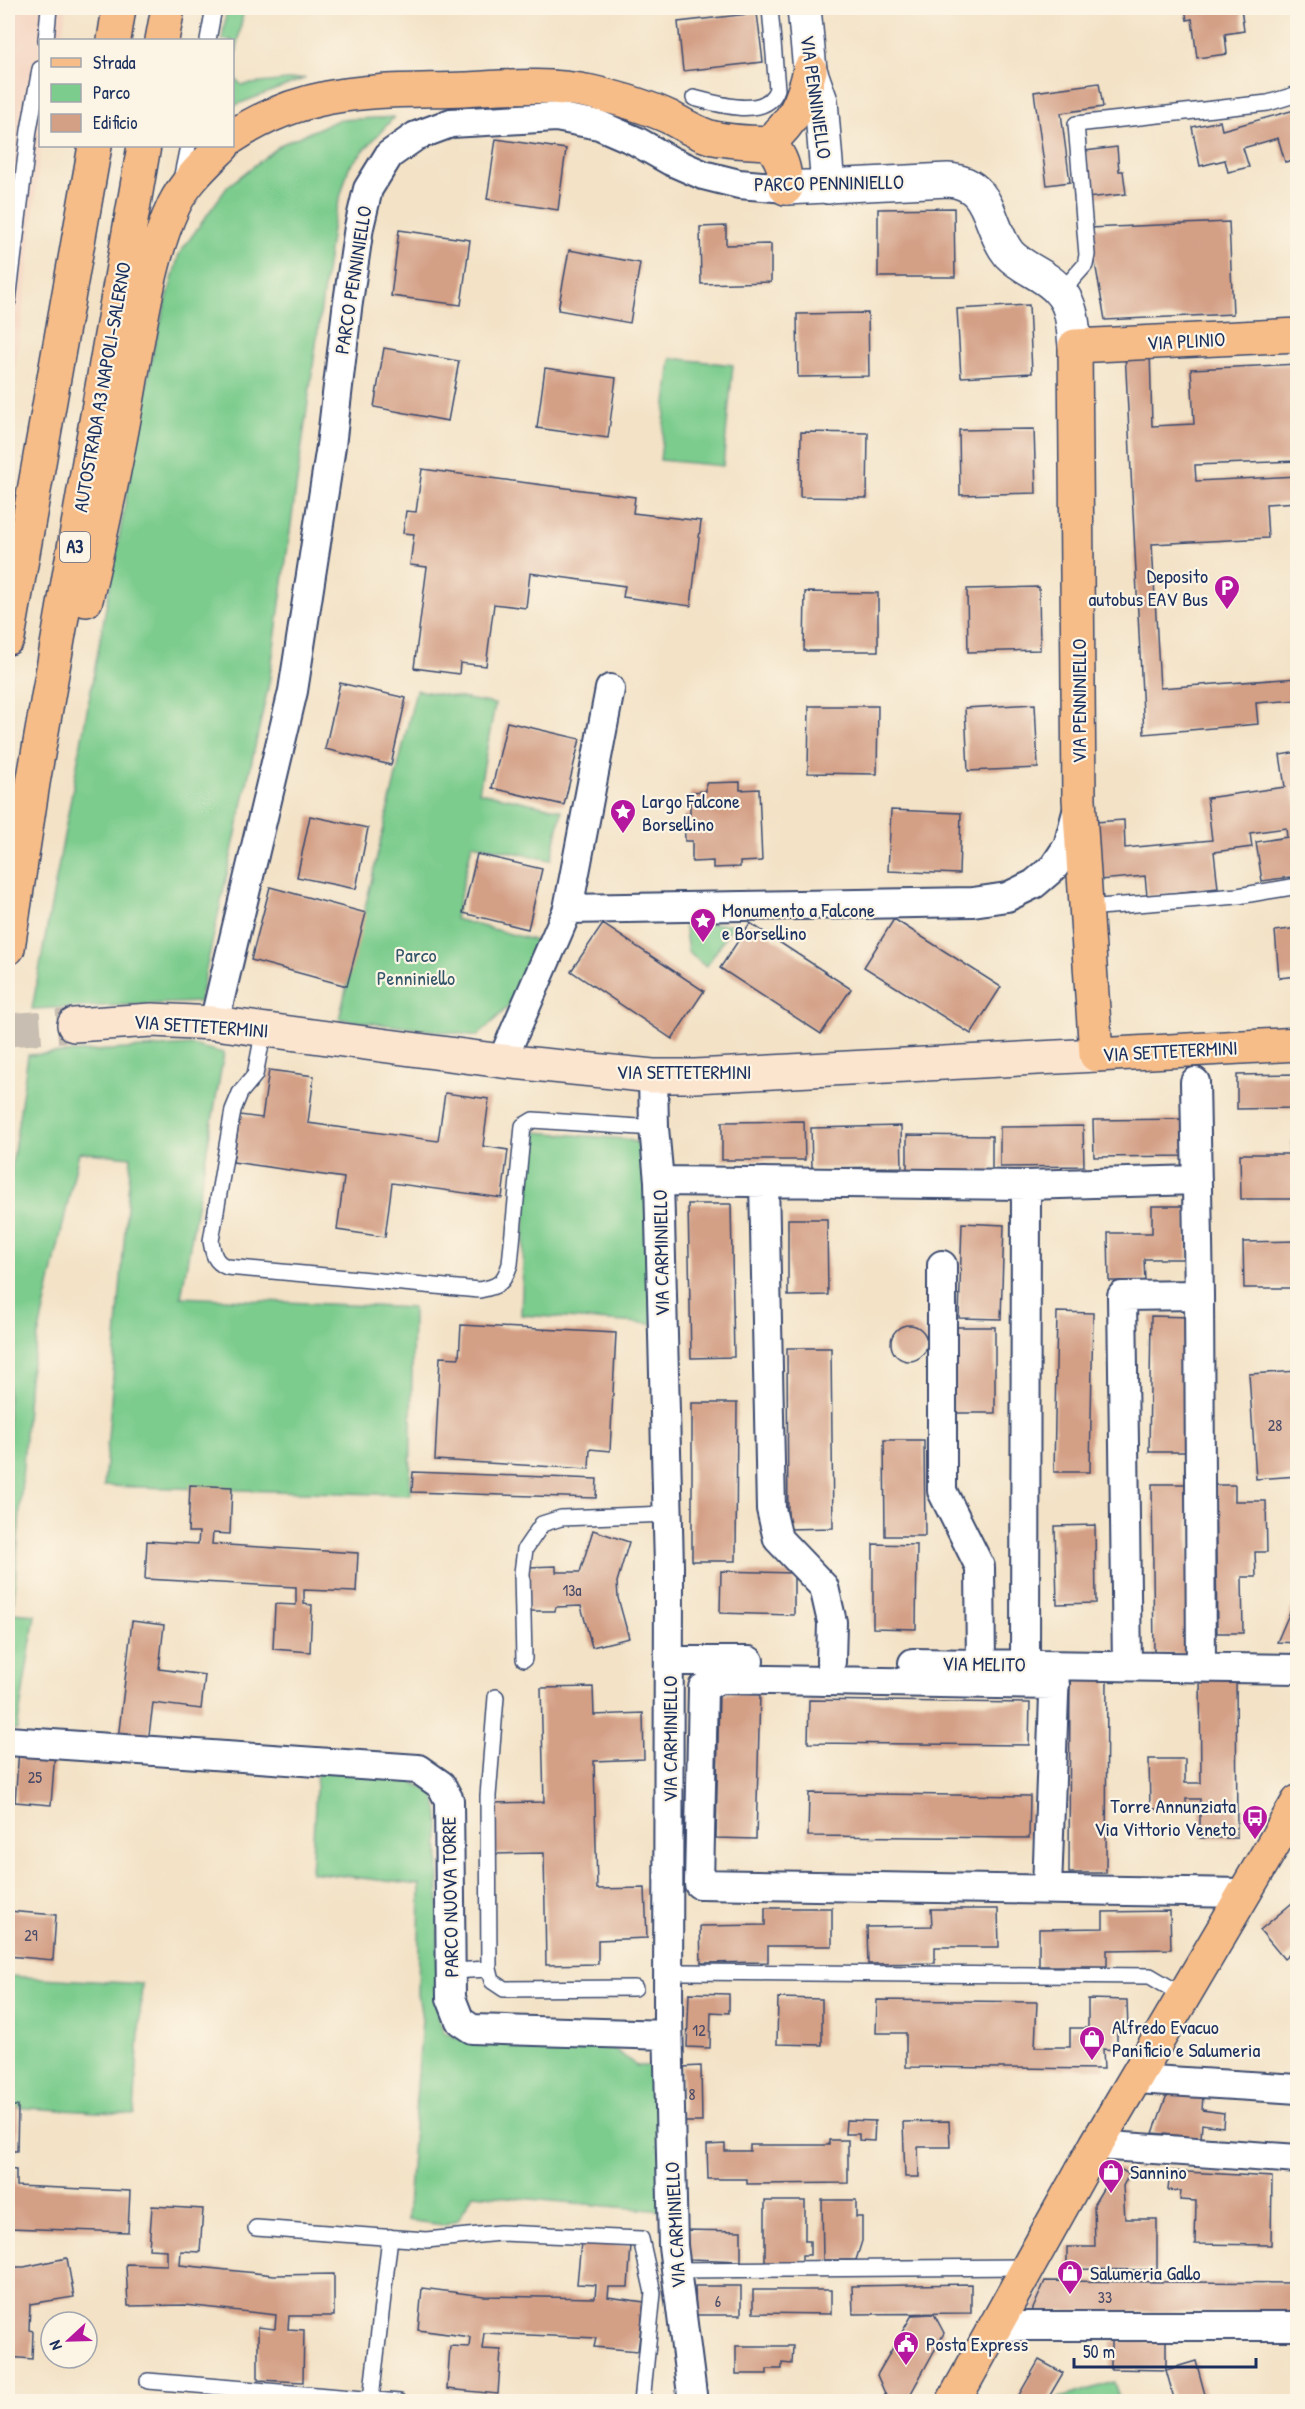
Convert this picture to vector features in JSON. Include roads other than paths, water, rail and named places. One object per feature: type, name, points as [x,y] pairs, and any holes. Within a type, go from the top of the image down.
[{"type":"main road","points":[[114,39],[119,8]]},
{"type":"main road","points":[[162,39],[168,8]]},
{"type":"main road","points":[[769,143],[796,112],[806,89],[810,70]]},
{"type":"main road","points":[[234,136],[257,121],[283,109],[318,99],[352,93],[538,87],[590,92],[618,99],[667,117],[708,136],[729,141],[769,143],[779,154],[783,163],[786,188]]},
{"type":"main road","points":[[8,638],[95,147]]},
{"type":"main road","name":"AUTOSTRADA A3 NAPOLI-SALERNO","points":[[8,948],[33,783],[144,147]]},
{"type":"main road","points":[[33,783],[79,629],[110,496],[152,276],[175,203],[190,180],[222,147]]},
{"type":"main road","name":"VIA PLINIO","points":[[1076,346],[1298,335]]},
{"type":"main road","name":"VIA PENNINIELLO","points":[[1076,346],[1079,799],[1096,1055]]},
{"type":"main road","name":"VIA SETTETERMINI","points":[[74,1025],[152,1020],[214,1023],[502,1061],[653,1076],[695,1076],[1298,1044]]},
{"type":"main road","points":[[953,2402],[1096,2145],[1298,1802]]},
{"type":"street","name":"VIA PENNINIELLO","points":[[803,10],[810,70],[820,101],[828,187]]},
{"type":"street","name":"PARCO PENNINIELLO","points":[[214,1023],[293,691],[331,446],[359,227],[368,189],[388,155],[416,136],[451,123],[556,117],[599,125],[702,175],[739,184],[786,188],[948,180],[968,184],[987,207],[1009,254],[1048,280],[1061,292]]},
{"type":"street","points":[[1061,292],[1069,306],[1076,346]]},
{"type":"street","points":[[502,1061],[568,909],[610,689]]},
{"type":"street","points":[[568,909],[973,902],[1007,897],[1034,884],[1054,867],[1068,846],[1079,799]]},
{"type":"street","name":"VIA CARMINIELLO","points":[[653,1076],[654,1128],[660,1181],[668,1514],[670,1661],[668,2035],[675,2270],[693,2402]]},
{"type":"street","points":[[1195,1082],[1199,1295],[1201,1667]]},
{"type":"street","points":[[660,1181],[1026,1185],[1197,1180]]},
{"type":"street","points":[[765,1182],[771,1509],[778,1539],[824,1587],[832,1622],[831,1662]]},
{"type":"street","points":[[1025,1665],[1026,1185]]},
{"type":"street","points":[[942,1266],[942,1491],[980,1567],[981,1664]]},
{"type":"street","points":[[1127,1666],[1122,1296],[1199,1295]]},
{"type":"street","name":"VIA MELITO","points":[[670,1661],[1025,1665],[1055,1676],[1127,1666],[1298,1668]]},
{"type":"street","points":[[1047,1890],[1055,1676],[719,1680],[703,1688],[699,1884],[1047,1890],[1244,1893]]},
{"type":"street","name":"PARCO NUOVA TORRE","points":[[8,1740],[418,1769],[441,1785],[449,1800],[451,1971],[453,2009],[460,2021],[472,2029],[668,2035]]},
{"type":"street","points":[[1136,2079],[1298,2089]]},
{"type":"street","points":[[1096,2145],[1298,2159]]},
{"type":"street","points":[[996,2326],[1298,2326]]},
{"type":"lane","points":[[46,39],[49,8]]},
{"type":"lane","points":[[208,39],[214,8]]},
{"type":"lane","points":[[694,98],[720,105],[746,107],[770,102],[777,89],[770,8]]},
{"type":"lane","points":[[8,301],[14,187],[39,74]]},
{"type":"lane","points":[[1061,292],[1085,265],[1087,255],[1076,124],[1268,103],[1298,94]]},
{"type":"lane","points":[[175,203],[188,147]]},
{"type":"lane","points":[[1086,908],[1238,896],[1298,886]]},
{"type":"lane","points":[[264,1029],[255,1075],[240,1093],[233,1110],[211,1241],[213,1255],[219,1264],[227,1268],[479,1290],[494,1287],[506,1278],[510,1264],[523,1126],[533,1119],[654,1128]]},
{"type":"lane","points":[[524,1659],[522,1573],[525,1549],[542,1524],[561,1518],[668,1514]]},
{"type":"lane","points":[[496,1697],[488,1796],[489,1969],[492,1981],[504,1989],[635,1988]]},
{"type":"lane","points":[[451,1971],[489,1969]]},
{"type":"lane","points":[[683,1972],[1150,1976],[1184,1996]]},
{"type":"lane","points":[[256,2228],[426,2240],[500,2233],[641,2240],[653,2293],[642,2402]]},
{"type":"lane","points":[[371,2399],[390,2237]]},
{"type":"lane","points":[[675,2270],[1028,2267]]},
{"type":"lane","points":[[148,2381],[400,2402]]},
{"type":"tunnel","points":[[8,1030],[74,1025]]},
{"type":"place","name":"Deposito autobus EAV Bus","points":[[1227,611]]},
{"type":"place","name":"Largo Falcone Borsellino","points":[[623,835]]},
{"type":"place","name":"Monumento a Falcone e Borsellino","points":[[703,944]]},
{"type":"place","name":"Torre Annunziata Via Vittorio Veneto","points":[[1255,1841]]},
{"type":"place","name":"Alfredo Evacuo Panificio e Salumeria","points":[[1092,2062]]},
{"type":"place","name":"Sannino","points":[[1111,2195]]},
{"type":"place","name":"Salumeria Gallo","points":[[1070,2296]]},
{"type":"place","name":"Posta Express","points":[[906,2367]]},
{"type":"park label","name":"Parco Penniniello","points":[[416,966]]}]
